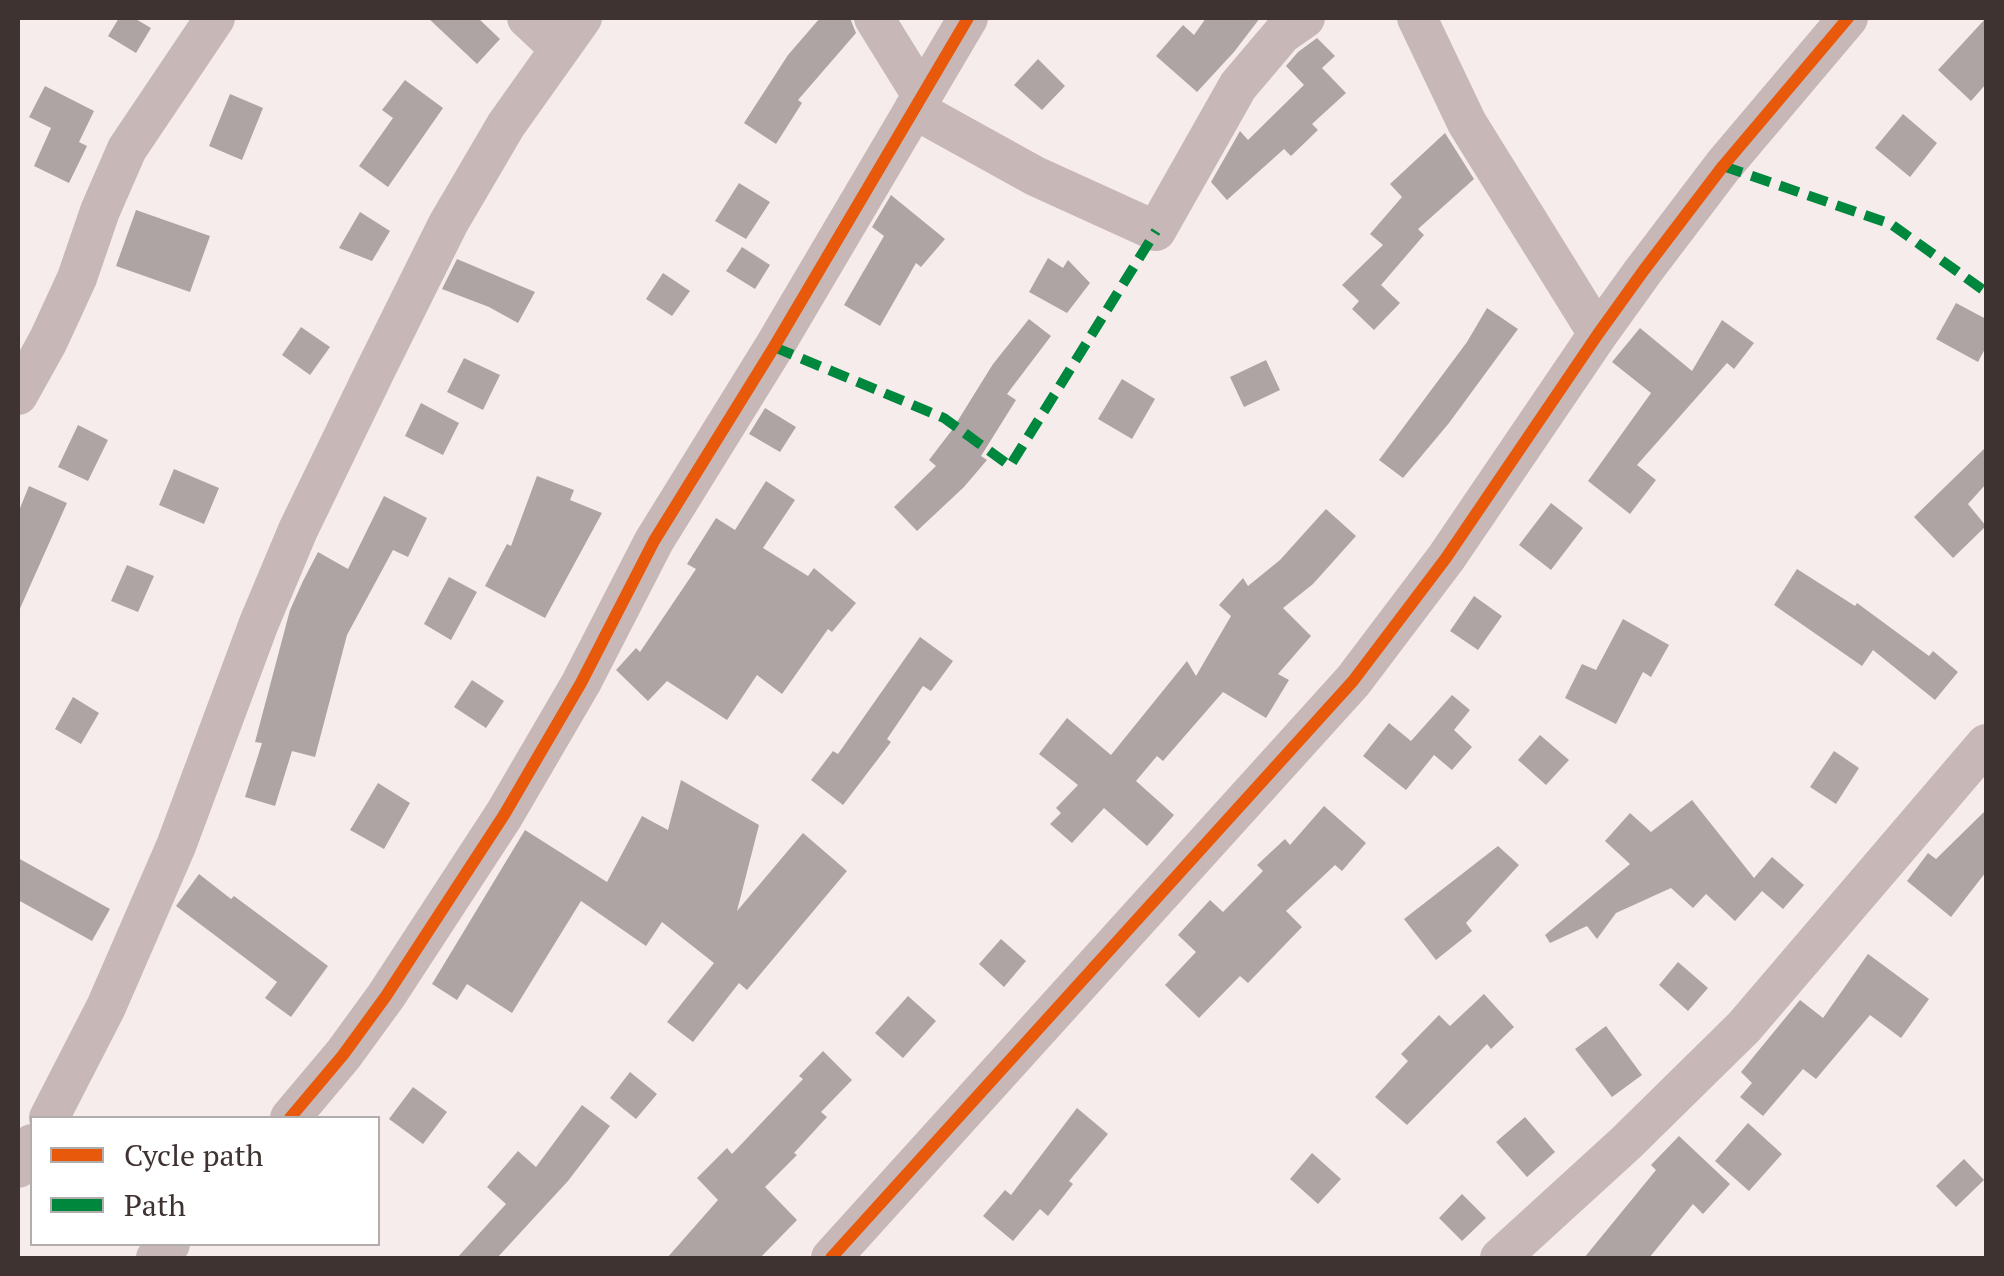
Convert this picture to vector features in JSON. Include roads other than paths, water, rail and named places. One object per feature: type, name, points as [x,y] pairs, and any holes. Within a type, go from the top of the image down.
[{"type":"street","points":[[18,395],[70,294],[128,149],[215,18]]},
{"type":"street","points":[[49,1116],[106,1007],[176,846],[259,623],[307,512],[448,224],[506,124],[571,33],[527,18]]},
{"type":"street","points":[[874,18],[918,102],[1035,176],[1156,231],[1238,86],[1282,34],[1306,18]]},
{"type":"street","points":[[292,1116],[386,996],[504,815],[581,683],[654,541],[774,347],[968,18]]},
{"type":"street","points":[[1418,18],[1468,123],[1598,334]]},
{"type":"street","points":[[831,1258],[1353,682],[1446,558],[1598,334],[1723,166],[1848,18]]},
{"type":"street","points":[[1500,1258],[1626,1143],[1744,1027],[1986,744]]}]
